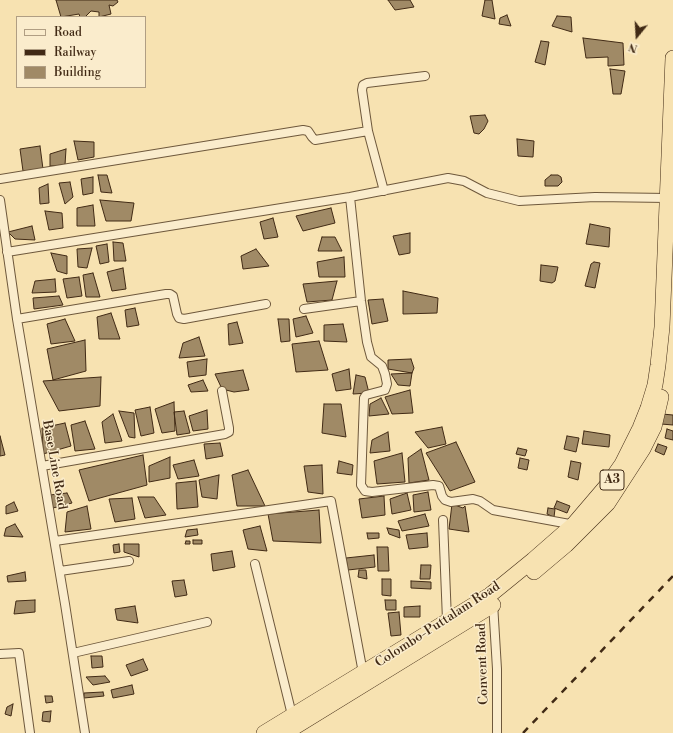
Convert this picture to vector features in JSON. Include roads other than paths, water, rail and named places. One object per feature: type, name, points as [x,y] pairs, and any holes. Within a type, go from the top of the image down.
[{"type":"highway","name":"Colombo-Puttalam Road","points":[[285,733],[491,600],[555,555],[578,526],[622,464],[643,422],[655,385],[662,327],[673,58]]},
{"type":"highway","name":"Colombo-Puttalam Road","points":[[578,526],[608,503],[637,459],[654,427],[664,388],[673,321]]},
{"type":"highway","name":"Colombo-Puttalam Road","points":[[264,733],[447,620],[491,600]]},
{"type":"street","points":[[384,191],[368,131],[362,90],[363,86],[367,83],[425,76]]},
{"type":"street","points":[[0,180],[303,130],[308,131],[315,140],[368,131]]},
{"type":"street","points":[[7,252],[350,197],[448,178],[464,181],[487,193],[519,200],[595,197],[668,198]]},
{"type":"street","points":[[350,197],[361,301],[371,357],[382,366],[387,384],[385,390],[366,395],[364,398],[361,485],[365,491],[372,492],[433,485],[439,486],[442,496],[445,500],[451,502],[472,499],[480,501],[493,510],[578,526]]},
{"type":"street","name":"Base Line Road","points":[[0,200],[17,319],[55,540],[85,733]]},
{"type":"street","points":[[17,319],[166,294],[173,296],[177,314],[180,318],[184,319],[266,304]]},
{"type":"street","points":[[304,309],[361,301]]},
{"type":"street","points":[[42,466],[225,434],[229,432],[229,428],[222,391]]},
{"type":"street","points":[[55,540],[331,501],[363,673]]},
{"type":"street","points":[[443,520],[447,620]]},
{"type":"street","points":[[60,571],[129,561]]},
{"type":"street","points":[[255,564],[292,715]]},
{"type":"street","name":"Convent Road","points":[[491,600],[497,669],[497,733]]},
{"type":"street","points":[[73,653],[208,622]]},
{"type":"street","points":[[0,654],[19,653],[30,733]]},
{"type":"railway","points":[[523,733],[673,576]]}]
